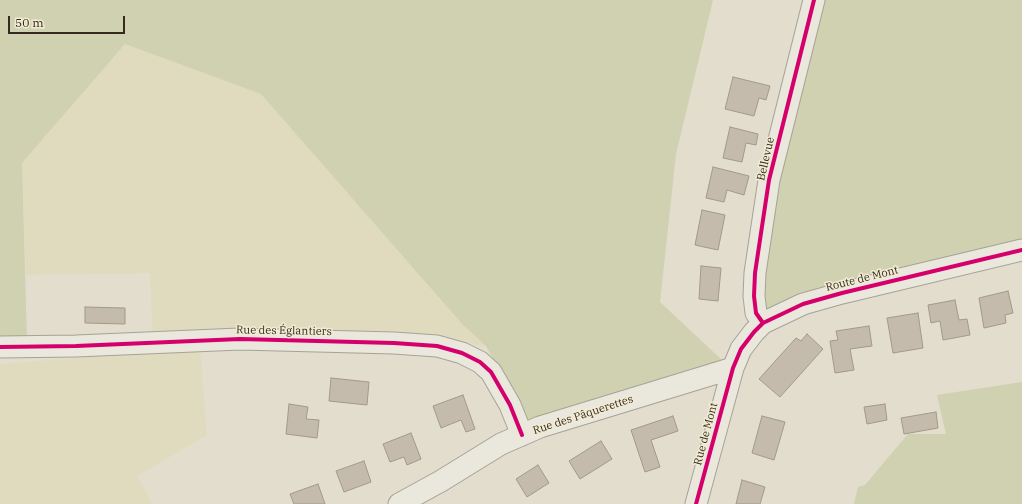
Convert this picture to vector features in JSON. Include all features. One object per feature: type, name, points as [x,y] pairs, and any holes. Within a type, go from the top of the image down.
[{"type":"street","name":"Bellevue","points":[[763,323],[756,313],[754,296],[755,273],[769,180],[814,0]]},
{"type":"street","name":"Route de Mont","points":[[733,368],[741,349],[763,323],[803,304],[842,293],[1022,250]]},
{"type":"street","name":"Rue des Églantiers","points":[[0,347],[76,346],[240,339],[394,343],[437,346],[462,353],[480,362],[491,372],[510,406],[522,435]]},
{"type":"street","name":"Rue des Pâquerettes","points":[[399,504],[441,481],[501,444],[540,427],[733,368]]},
{"type":"street","name":"Rue de Mont","points":[[696,504],[733,368]]},
{"type":"shaded area","points":[[125,44],[261,94],[463,325],[486,346],[422,339],[153,340],[150,273],[26,275],[22,163]]},
{"type":"shaded area","points":[[200,348],[207,435],[137,476],[152,502],[149,504],[0,504],[0,364]]},
{"type":"green space","points":[[0,0],[713,0],[676,154],[660,302],[722,360],[667,386],[529,425],[486,346],[463,325],[261,94],[125,44],[22,163],[27,343],[0,343]]},
{"type":"green space","points":[[821,0],[1022,0],[1022,241],[854,282],[766,309],[762,298],[781,161]]},
{"type":"green space","points":[[1022,382],[1022,504],[854,504],[858,487],[865,485],[908,434],[946,434],[937,395]]},
{"type":"building","points":[[733,77],[770,86],[766,100],[759,98],[754,116],[725,109]]},
{"type":"building","points":[[730,127],[758,134],[756,145],[746,143],[742,162],[723,158]]},
{"type":"building","points":[[713,167],[749,176],[744,195],[727,190],[724,202],[706,198]]},
{"type":"building","points":[[702,210],[725,215],[718,250],[695,245]]},
{"type":"building","points":[[701,266],[721,268],[718,301],[699,299]]},
{"type":"building","points":[[1008,291],[1013,313],[1005,315],[1006,323],[984,328],[979,298]]},
{"type":"building","points":[[955,300],[959,320],[967,319],[970,335],[943,340],[940,321],[931,323],[928,305]]},
{"type":"building","points":[[85,307],[125,308],[125,324],[85,323]]},
{"type":"building","points":[[918,313],[923,348],[893,353],[887,318]]},
{"type":"building","points":[[869,326],[872,346],[850,349],[854,370],[835,373],[830,341],[838,340],[836,331]]},
{"type":"building","points":[[807,334],[823,349],[780,397],[759,379],[796,338],[801,341]]},
{"type":"building","points":[[331,378],[369,382],[367,405],[329,401]]},
{"type":"building","points":[[463,395],[475,429],[466,432],[461,420],[441,428],[433,406]]},
{"type":"building","points":[[289,404],[308,407],[306,419],[319,420],[317,438],[286,434]]},
{"type":"building","points":[[885,404],[887,420],[867,424],[864,407]]},
{"type":"building","points":[[936,412],[938,428],[904,434],[901,418]]},
{"type":"building","points":[[673,416],[678,431],[651,440],[660,467],[645,472],[631,430]]},
{"type":"building","points":[[762,416],[785,422],[774,460],[752,453]]},
{"type":"building","points":[[411,433],[421,459],[407,465],[404,457],[390,462],[383,444]]},
{"type":"building","points":[[601,441],[612,459],[580,479],[569,461]]},
{"type":"building","points":[[364,461],[371,482],[344,492],[336,471]]},
{"type":"building","points":[[538,465],[549,483],[527,497],[516,479]]},
{"type":"building","points":[[742,480],[765,487],[760,504],[736,504]]},
{"type":"building","points":[[318,484],[325,504],[294,504],[290,494]]},
{"type":"cycle path","points":[[763,323],[756,313],[754,296],[755,273],[769,180],[814,0]]},
{"type":"cycle path","points":[[696,504],[733,368],[741,349],[763,323],[803,304],[842,293],[1022,250]]},
{"type":"cycle path","points":[[0,347],[76,346],[240,339],[394,343],[437,346],[462,353],[480,362],[491,372],[510,405],[522,435]]}]
